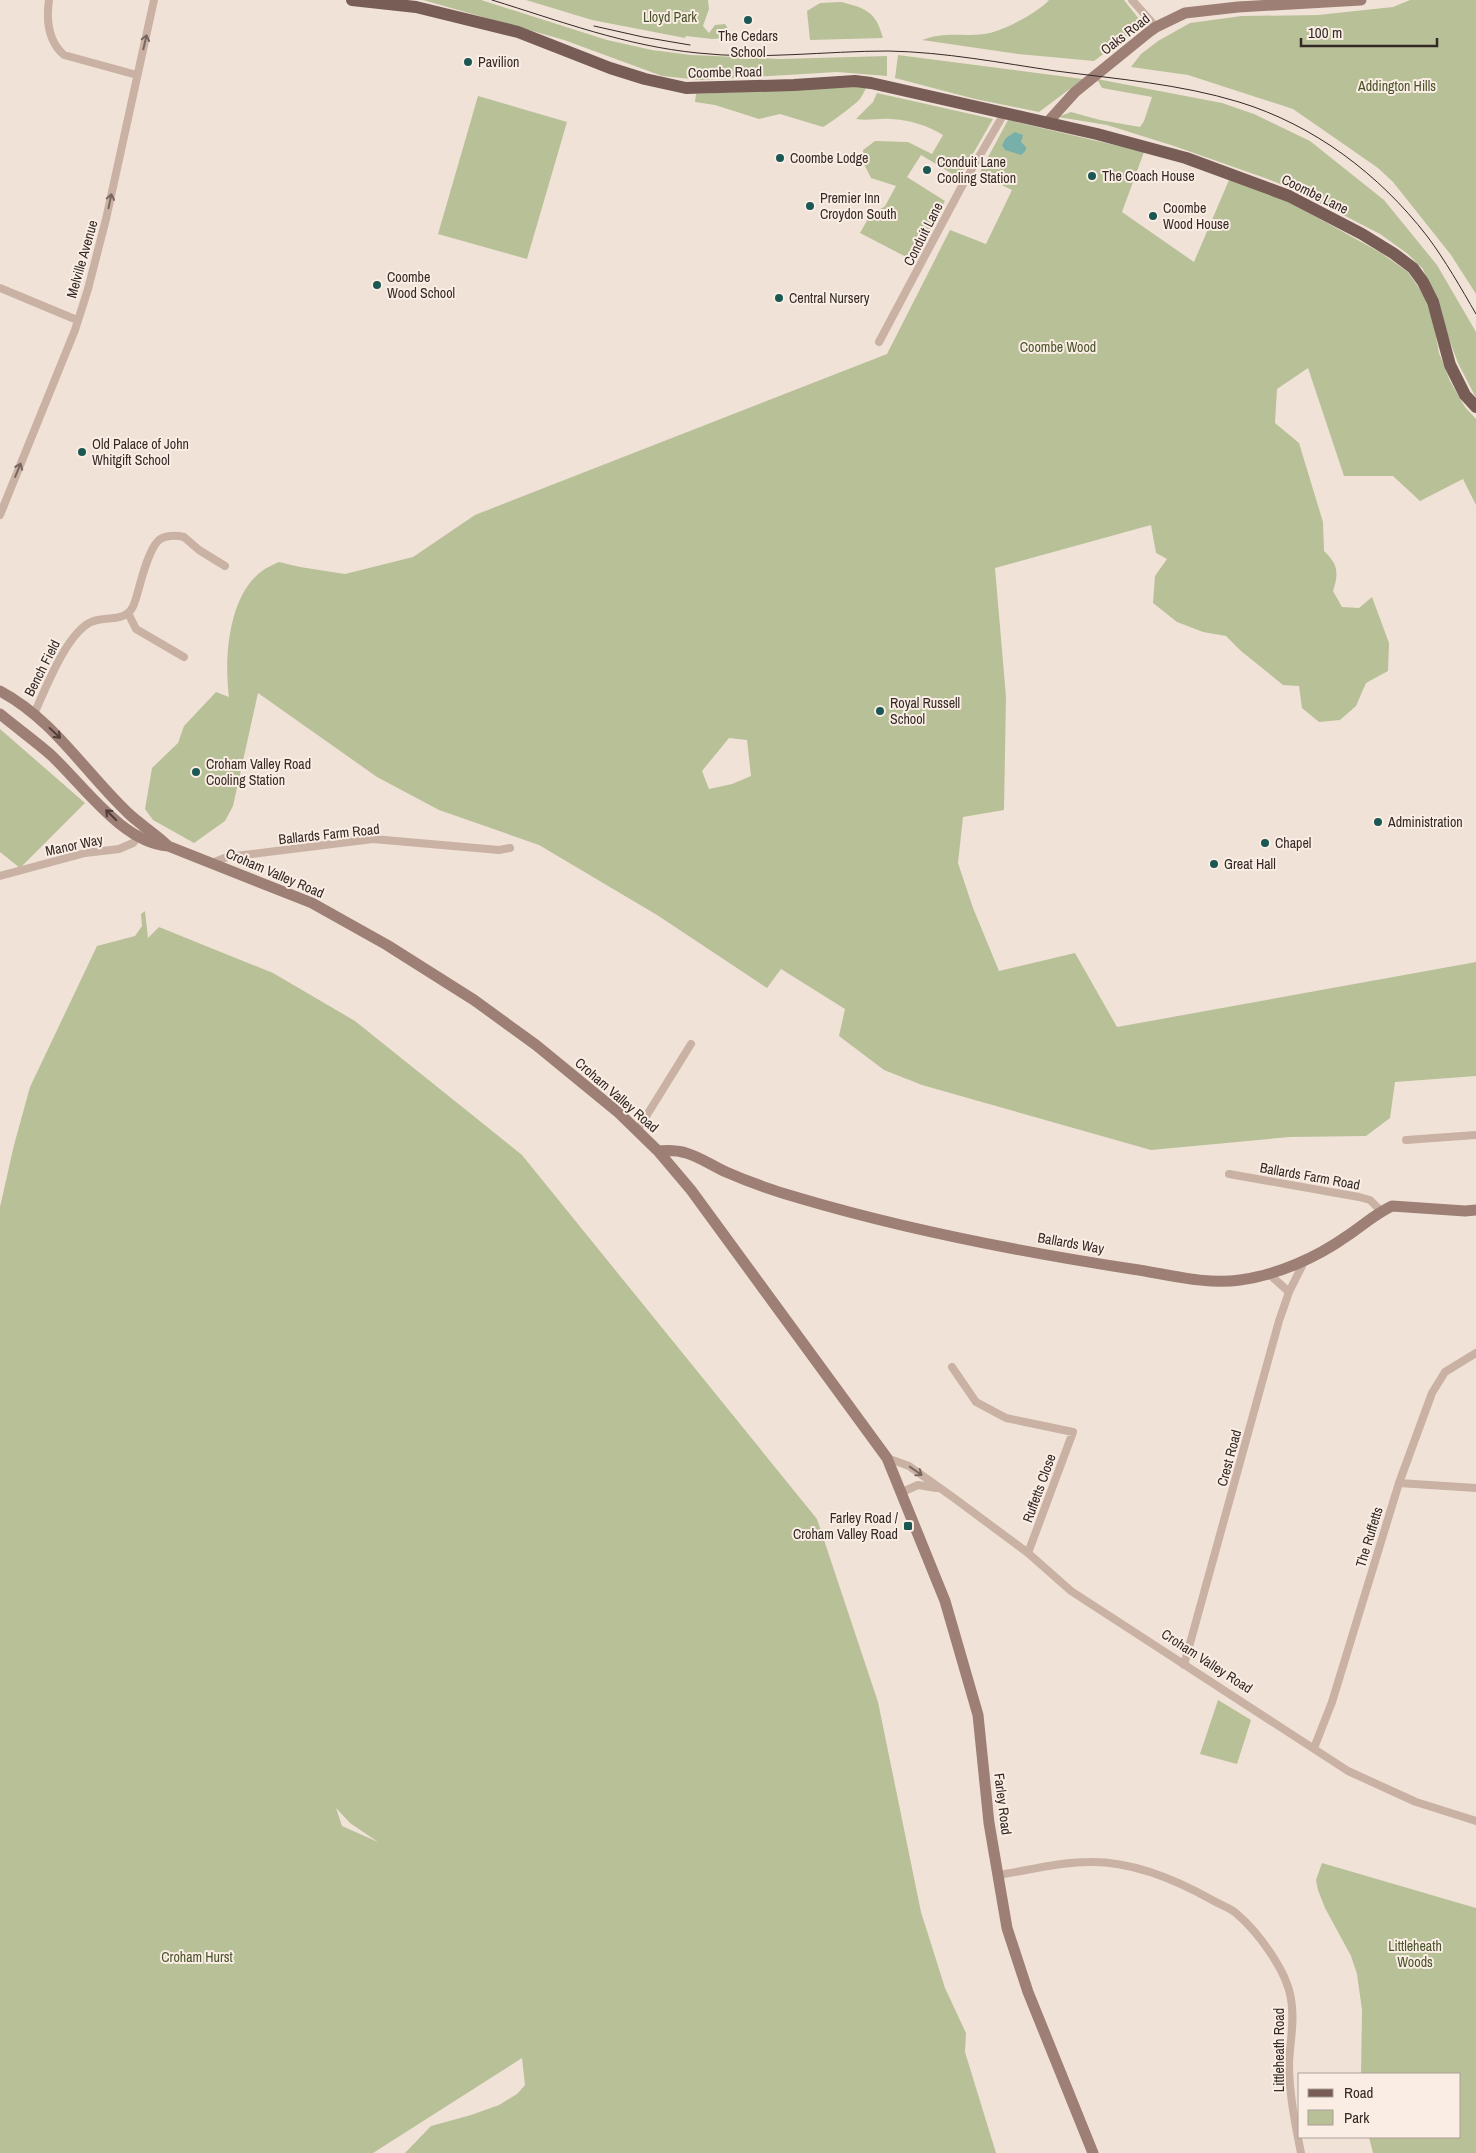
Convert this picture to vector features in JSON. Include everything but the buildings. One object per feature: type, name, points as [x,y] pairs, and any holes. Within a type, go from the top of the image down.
[{"type":"main road","name":"Coombe Road","points":[[352,0],[416,7],[518,32],[645,80],[686,88],[855,81],[891,87],[1047,123]]},
{"type":"main road","name":"Coombe Lane","points":[[1047,123],[1097,134],[1186,158],[1272,190],[1297,200],[1393,252],[1413,268],[1431,298],[1450,365],[1465,395],[1476,407]]},
{"type":"street","points":[[49,0],[43,12],[52,41],[64,55],[137,75]]},
{"type":"street","name":"Melville Avenue","points":[[0,515],[88,289],[106,219],[154,0]]},
{"type":"street","points":[[1132,0],[1156,27]]},
{"type":"street","name":"Oaks Road","points":[[1047,123],[1075,92],[1156,27],[1185,13],[1238,7],[1361,0]]},
{"type":"street","name":"Conduit Lane","points":[[879,342],[962,186],[1005,112]]},
{"type":"street","points":[[0,288],[77,320]]},
{"type":"street","points":[[184,657],[136,629],[128,613],[133,606],[147,561],[158,541],[176,536],[184,537],[199,550],[225,566]]},
{"type":"street","name":"Bench Field","points":[[34,714],[70,641],[83,626],[91,621],[128,613]]},
{"type":"street","name":"Croham Valley Road","points":[[1,692],[34,714],[60,737],[127,812],[168,846]]},
{"type":"street","name":"Croham Valley Road","points":[[0,714],[50,755],[120,824],[139,837],[155,845],[168,846],[312,903],[395,950],[474,1000],[536,1045],[619,1113],[658,1151],[691,1190],[739,1253],[887,1458],[909,1466],[1028,1553],[1071,1591],[1348,1770],[1384,1789],[1416,1802],[1476,1821]]},
{"type":"street","name":"Manor Way","points":[[0,876],[78,854],[119,849],[139,837],[146,828]]},
{"type":"street","name":"Ballards Farm Road","points":[[212,863],[226,857],[373,839],[499,850],[510,848]]},
{"type":"street","points":[[637,1131],[691,1044]]},
{"type":"street","points":[[1406,1140],[1476,1135]]},
{"type":"street","name":"Ballards Way","points":[[658,1151],[675,1149],[690,1153],[727,1172],[783,1194],[842,1211],[993,1244],[1096,1263],[1202,1279],[1239,1280],[1268,1273],[1305,1260],[1345,1238],[1381,1211],[1392,1206],[1476,1210]]},
{"type":"street","name":"Ballards Farm Road","points":[[1229,1174],[1359,1197],[1370,1200],[1381,1211]]},
{"type":"street","name":"Crest Road","points":[[1184,1665],[1279,1321],[1289,1292],[1305,1260]]},
{"type":"street","points":[[1268,1273],[1289,1292]]},
{"type":"street","name":"The Ruffetts","points":[[1314,1748],[1332,1702],[1399,1483],[1437,1382],[1445,1372],[1476,1353]]},
{"type":"street","name":"Ruffetts Close","points":[[952,1367],[976,1402],[1006,1418],[1073,1432],[1028,1553]]},
{"type":"street","name":"Farley Road","points":[[887,1458],[945,1600],[978,1715],[989,1823],[1008,1928],[1028,1992],[1093,2153]]},
{"type":"street","points":[[1399,1483],[1476,1488]]},
{"type":"street","name":"Croham Valley Road","points":[[902,1492],[918,1485],[942,1490]]},
{"type":"street","name":"Littleheath Road","points":[[999,1875],[1054,1865],[1090,1862],[1123,1865],[1152,1872],[1190,1887],[1236,1913],[1265,1944],[1285,1978],[1291,1998],[1292,2031],[1289,2064],[1292,2104],[1298,2137]]},
{"type":"street","name":"Littleheath Road","points":[[1298,2138],[1301,2153]]},
{"type":"green space","points":[[423,0],[481,0],[607,40],[652,50],[691,55],[780,59],[887,56],[887,76],[837,72],[701,80],[662,76],[564,40]]},
{"type":"green space","name":"Lloyd Park","points":[[526,0],[708,0],[709,9],[703,26],[709,33],[715,25],[725,24],[729,30],[727,38],[712,39],[686,36],[685,38],[592,20]]},
{"type":"green space","points":[[1049,0],[1124,0],[1143,24],[1094,61],[1018,54],[922,40],[939,36],[991,33],[1028,16]]},
{"type":"green space","name":"Addington Hills","points":[[1410,0],[1476,0],[1476,294],[1451,255],[1393,182],[1378,168],[1293,109],[1188,75],[1131,67],[1141,54],[1158,41],[1190,23],[1242,16],[1318,15],[1393,7]]},
{"type":"green space","points":[[841,2],[857,6],[873,16],[883,38],[810,40],[807,11],[820,3]]},
{"type":"green space","points":[[898,55],[1083,79],[1039,112],[975,99],[895,78]]},
{"type":"green space","points":[[1097,79],[1222,103],[1254,114],[1310,141],[1384,200],[1437,265],[1476,332],[1476,398],[1458,363],[1423,269],[1408,254],[1380,234],[1293,189],[1265,178],[1107,125],[1058,117],[1071,112],[1100,120],[1140,127],[1152,97],[1102,88]]},
{"type":"green space","points":[[861,86],[866,88],[860,99],[823,127],[780,114],[759,119],[715,105],[695,102],[696,94]]},
{"type":"green space","points":[[877,93],[993,119],[959,178],[921,155],[907,177],[945,201],[914,261],[860,233],[869,217],[885,206],[896,186],[871,178],[863,162],[863,150],[875,141],[908,142],[932,154],[943,135],[924,126],[904,121],[856,119],[873,102]]},
{"type":"green space","points":[[478,96],[567,122],[527,259],[438,234]]},
{"type":"green space","name":"Royal Russell School","points":[[1008,120],[1144,152],[1122,212],[1194,262],[1229,180],[1284,199],[1381,253],[1408,272],[1425,297],[1434,325],[1439,353],[1450,381],[1465,407],[1476,419],[1476,505],[1463,479],[1420,501],[1393,476],[1344,476],[1308,368],[1277,389],[1275,423],[1299,443],[1323,522],[1324,551],[1332,560],[1336,569],[1333,591],[1342,607],[1359,608],[1372,597],[1389,643],[1388,671],[1366,683],[1356,706],[1340,720],[1319,722],[1302,708],[1299,686],[1283,685],[1241,651],[1226,636],[1203,632],[1177,622],[1153,603],[1155,576],[1167,559],[1156,553],[1151,525],[995,568],[1006,697],[1004,810],[963,817],[958,863],[973,908],[999,971],[1075,953],[1117,1027],[1476,962],[1476,1076],[1395,1082],[1390,1118],[1366,1136],[1290,1137],[1151,1150],[922,1085],[884,1070],[839,1036],[845,1009],[781,969],[767,988],[657,915],[539,845],[439,810],[377,777],[258,693],[233,806],[225,821],[194,843],[153,820],[145,809],[152,768],[178,743],[184,726],[216,692],[229,697],[228,647],[235,612],[251,582],[262,571],[279,562],[345,574],[413,557],[475,515],[887,354],[950,230],[986,244],[1012,190],[979,174]],"holes":[[[729,738],[747,740],[751,776],[732,784],[709,789],[702,771]]]},
{"type":"green space","points":[[0,729],[85,803],[20,868],[0,852]]},
{"type":"green space","name":"Croham Hurst","points":[[145,911],[148,938],[159,927],[273,973],[355,1021],[522,1155],[817,1519],[878,1702],[921,1912],[945,1988],[966,2033],[965,2052],[996,2153],[405,2153],[431,2126],[499,2105],[517,2094],[525,2085],[522,2058],[373,2153],[0,2153],[0,1207],[30,1087],[97,946],[135,936],[142,926],[141,914]],"holes":[[[336,1808],[350,1823],[378,1842],[342,1826]]]},
{"type":"green space","points":[[1218,1700],[1251,1720],[1237,1764],[1200,1754]]},
{"type":"green space","name":"Littleheath Woods","points":[[1322,1863],[1476,1908],[1476,2153],[1373,2153],[1369,2138],[1461,2138],[1461,2073],[1361,2073],[1362,2010],[1357,1974],[1351,1956],[1325,1908],[1316,1880]]},
{"type":"water","points":[[1015,132],[1023,135],[1021,142],[1026,147],[1026,150],[1021,155],[1005,150],[1002,145],[1006,138]]},
{"type":"tram line","points":[[492,0],[619,39],[671,50],[745,56],[864,51],[931,53],[1148,83],[1194,91],[1239,102],[1267,112],[1319,138],[1366,172],[1388,192],[1427,236],[1476,314]]},
{"type":"tram line","points":[[594,26],[690,45]]},
{"type":"place","name":"The Cedars School","points":[[748,20]]},
{"type":"place","name":"Pavilion","points":[[468,62]]},
{"type":"place","name":"Coombe Lodge","points":[[780,158]]},
{"type":"place","name":"Conduit Lane Cooling Station","points":[[927,170]]},
{"type":"place","name":"The Coach House","points":[[1092,176]]},
{"type":"place","name":"Premier Inn Croydon South","points":[[810,206]]},
{"type":"place","name":"Coombe Wood House","points":[[1153,216]]},
{"type":"place","name":"Coombe Wood School","points":[[377,285]]},
{"type":"place","name":"Central Nursery","points":[[779,298]]},
{"type":"place","name":"Old Palace of John Whitgift School","points":[[82,452]]},
{"type":"place","name":"Royal Russell School","points":[[880,711]]},
{"type":"place","name":"Croham Valley Road Cooling Station","points":[[196,772]]},
{"type":"place","name":"Administration","points":[[1378,822]]},
{"type":"place","name":"Chapel","points":[[1265,843]]},
{"type":"place","name":"Great Hall","points":[[1214,864]]},
{"type":"place","name":"Farley Road / Croham Valley Road","points":[[908,1526]]},
{"type":"park label","name":"Coombe Wood","points":[[1058,347]]}]
